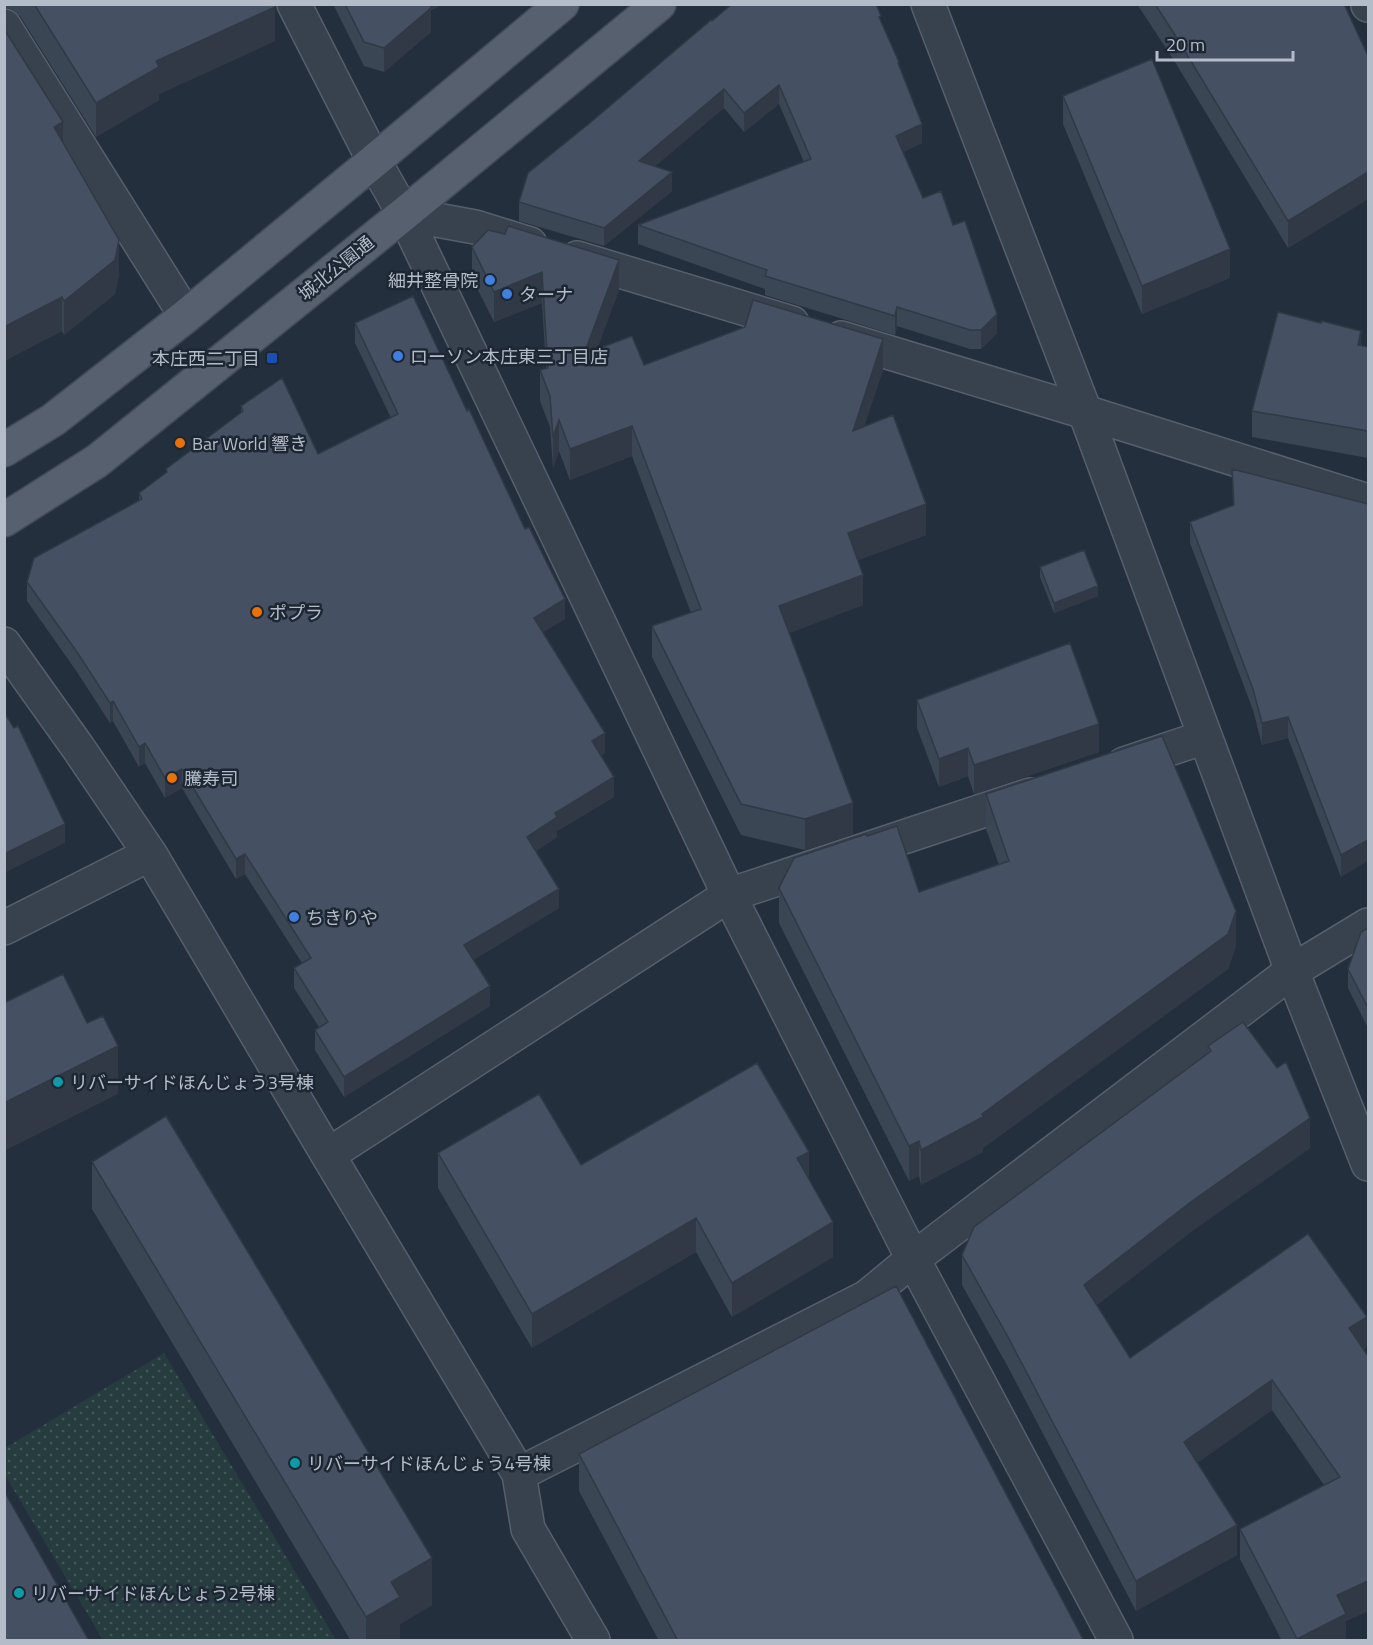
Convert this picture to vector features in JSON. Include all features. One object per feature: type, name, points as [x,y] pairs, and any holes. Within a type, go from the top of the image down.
[{"type":"main road","points":[[4,450],[53,420],[186,316],[562,4]]},
{"type":"main road","name":"城北公園通","points":[[4,520],[97,461],[658,4]]},
{"type":"street","points":[[294,4],[374,161],[404,213],[729,895],[913,1258],[1116,1641]]},
{"type":"street","points":[[928,4],[1085,412],[1292,971],[1368,1164]]},
{"type":"street","points":[[4,26],[186,316]]},
{"type":"street","points":[[404,213],[475,227],[1085,412],[1368,501]]},
{"type":"street","points":[[4,644],[150,854],[519,1474],[528,1529],[593,1641]]},
{"type":"street","points":[[1092,774],[1205,737]]},
{"type":"street","points":[[328,1155],[729,895],[1058,786]]},
{"type":"street","points":[[4,928],[150,854]]},
{"type":"street","points":[[519,1474],[867,1297],[913,1258],[1292,971],[1368,926]]},
{"type":"green space","points":[[164,1353],[336,1640],[103,1640],[5,1475],[5,1448]]},
{"type":"building","points":[[34,4],[274,4],[275,7],[156,61],[159,67],[96,103]]},
{"type":"building","points":[[345,4],[430,4],[431,8],[384,48],[364,42]]},
{"type":"building","points":[[732,4],[876,4],[881,16],[879,17],[922,124],[896,136],[923,198],[941,191],[953,225],[965,221],[997,314],[981,330],[970,330],[897,307],[895,316],[765,276],[767,270],[638,225],[811,159],[779,85],[744,113],[724,89],[639,161],[672,172],[604,228],[519,202],[528,173]]},
{"type":"building","points":[[1155,4],[1344,4],[1368,56],[1368,172],[1288,221]]},
{"type":"building","points":[[4,29],[63,122],[54,127],[119,240],[115,260],[64,301],[62,297],[4,327]]},
{"type":"building","points":[[1152,59],[1230,249],[1142,286],[1063,96]]},
{"type":"building","points":[[508,226],[619,260],[584,354],[632,336],[644,365],[745,327],[753,300],[883,339],[853,431],[893,415],[926,504],[848,533],[863,575],[779,606],[853,803],[805,819],[741,804],[652,626],[701,609],[632,426],[570,449],[559,420],[553,437],[550,396],[540,370],[548,368],[542,272],[494,292],[472,247],[488,230],[505,234]]},
{"type":"building","points":[[413,296],[525,529],[529,527],[565,599],[534,618],[605,733],[592,741],[614,777],[555,813],[557,817],[527,837],[559,889],[464,945],[490,986],[344,1077],[315,1030],[328,1022],[294,968],[311,958],[245,854],[236,859],[182,769],[165,778],[145,743],[139,747],[113,701],[110,703],[27,582],[34,558],[142,499],[139,493],[167,472],[166,469],[243,411],[241,406],[282,378],[318,454],[398,414],[355,323]]},
{"type":"building","points":[[1278,312],[1361,331],[1358,345],[1368,347],[1368,431],[1252,411]]},
{"type":"building","points":[[1232,469],[1368,504],[1368,840],[1341,855],[1288,717],[1262,723],[1253,689],[1190,522],[1234,505]]},
{"type":"building","points":[[1084,550],[1098,586],[1054,603],[1040,567]]},
{"type":"building","points":[[1070,643],[1099,724],[974,765],[968,748],[939,759],[917,700]]},
{"type":"building","points":[[4,712],[14,728],[18,726],[65,824],[4,854]]},
{"type":"building","points":[[1162,736],[1236,911],[1228,934],[982,1114],[983,1117],[921,1150],[919,1141],[909,1146],[779,888],[794,858],[897,826],[919,892],[1009,861],[986,794]]},
{"type":"building","points":[[1368,928],[1368,1008],[1348,969],[1361,932]]},
{"type":"building","points":[[63,974],[87,1023],[103,1016],[118,1046],[4,1103],[4,1003]]},
{"type":"building","points":[[1243,1022],[1277,1068],[1286,1062],[1310,1118],[1192,1201],[1084,1285],[1130,1358],[1308,1234],[1367,1317],[1349,1328],[1368,1356],[1368,1581],[1337,1595],[1346,1614],[1297,1639],[1240,1529],[1340,1477],[1272,1380],[1184,1442],[1237,1525],[1136,1581],[1008,1337],[962,1255],[974,1227],[1211,1051],[1208,1046]]},
{"type":"building","points":[[757,1063],[809,1152],[797,1158],[833,1222],[732,1283],[696,1218],[532,1314],[438,1153],[539,1094],[581,1165]]},
{"type":"building","name":"リバーサイドほんじょう4号棟","points":[[166,1116],[432,1558],[391,1582],[400,1597],[366,1617],[92,1162]]},
{"type":"building","points":[[896,1286],[1084,1641],[678,1641],[579,1454]]},
{"type":"building","points":[[4,1491],[89,1641],[4,1641]]},
{"type":"place","name":"細井整骨院","points":[[490,280]]},
{"type":"place","name":"ターナ","points":[[507,294]]},
{"type":"place","name":"ローソン本庄東三丁目店","points":[[398,356]]},
{"type":"place","name":"本庄西二丁目","points":[[272,358]]},
{"type":"place","name":"Bar World 響き","points":[[180,443]]},
{"type":"place","name":"ポプラ","points":[[257,612]]},
{"type":"place","name":"騰寿司","points":[[172,778]]},
{"type":"place","name":"ちきりや","points":[[294,917]]},
{"type":"place","name":"リバーサイドほんじょう3号棟","points":[[58,1082]]},
{"type":"place","name":"リバーサイドほんじょう4号棟","points":[[295,1463]]},
{"type":"place","name":"リバーサイドほんじょう2号棟","points":[[19,1593]]}]
